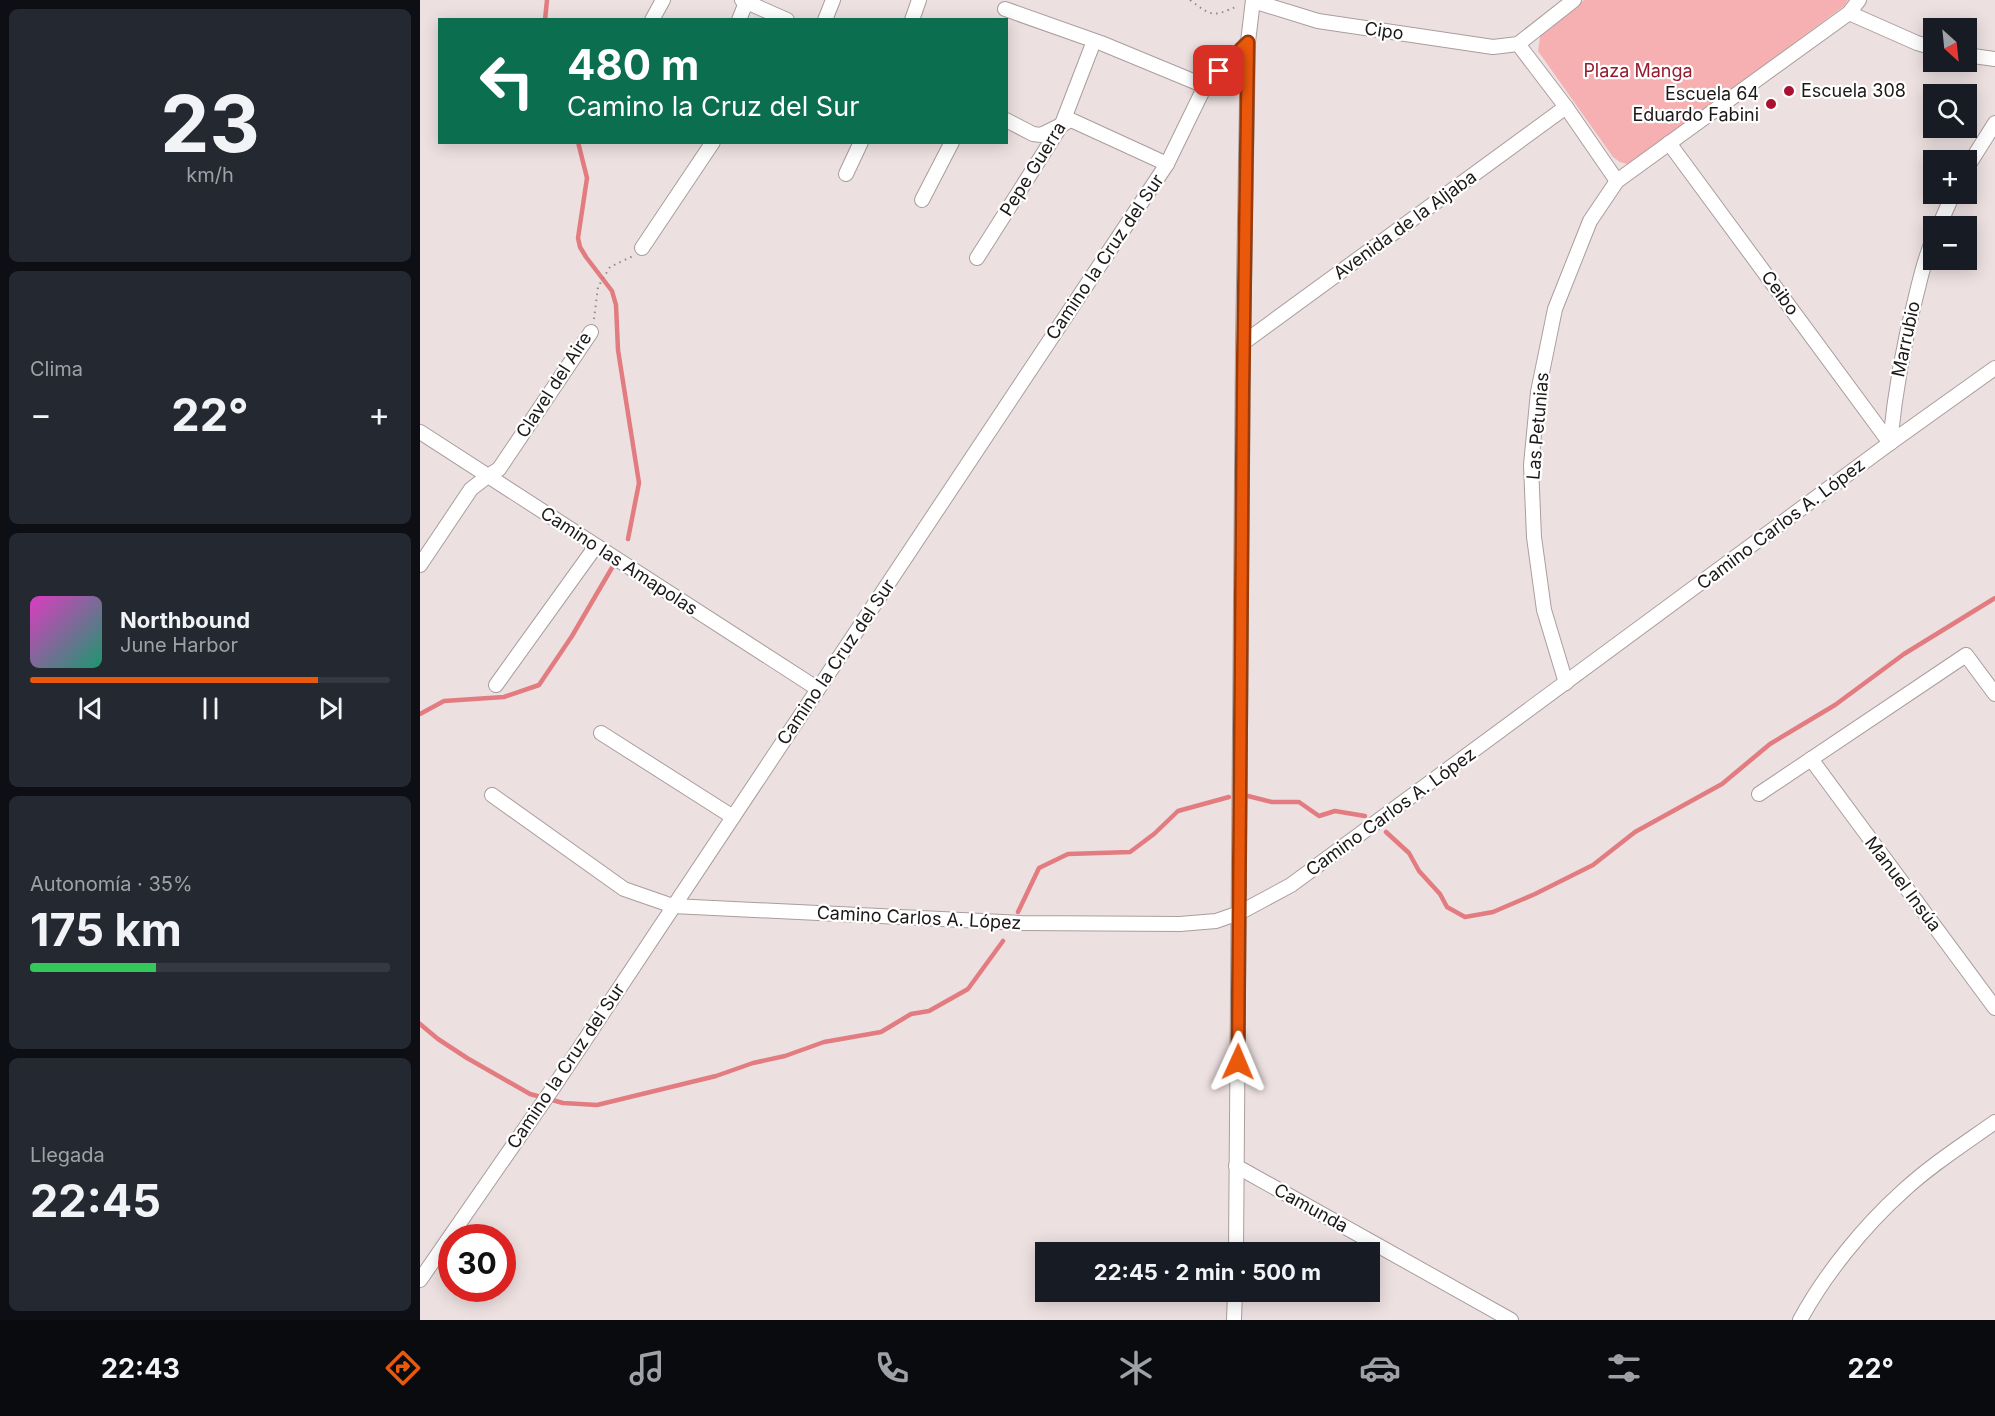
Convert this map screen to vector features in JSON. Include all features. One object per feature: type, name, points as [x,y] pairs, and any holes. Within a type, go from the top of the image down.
[{"type":"street","points":[[653,18],[663,0]]},
{"type":"street","points":[[826,18],[833,0]]},
{"type":"street","points":[[913,18],[920,0]]},
{"type":"street","points":[[1236,1242],[1243,343],[1248,42],[1253,0]]},
{"type":"street","name":"Cipo","points":[[1253,0],[1318,21],[1344,26],[1493,47],[1518,44]]},
{"type":"street","points":[[1568,2],[1518,44],[1566,107],[1617,181],[1849,13],[1858,0]]},
{"type":"street","points":[[740,18],[745,1],[783,18]]},
{"type":"street","points":[[1004,10],[1094,41],[1205,86]]},
{"type":"street","points":[[1849,13],[1923,45]]},
{"type":"street","name":"Pepe Guerra","points":[[977,258],[1062,124],[1094,41]]},
{"type":"street","name":"Camino la Cruz del Sur","points":[[420,1280],[553,1088],[1167,164],[1205,86],[1248,42]]},
{"type":"street","points":[[1977,57],[1995,59]]},
{"type":"street","name":"Avenida de la Aljaba","points":[[1243,343],[1566,107]]},
{"type":"street","points":[[1008,121],[1033,134],[1041,135],[1071,120],[1167,164]]},
{"type":"street","points":[[1977,152],[1995,123]]},
{"type":"street","name":"Ceibo","points":[[1669,143],[1890,443]]},
{"type":"street","points":[[642,248],[712,144]]},
{"type":"street","points":[[846,174],[860,144]]},
{"type":"street","points":[[922,200],[951,144]]},
{"type":"street","name":"Las Petunias","points":[[1566,683],[1544,610],[1534,537],[1531,465],[1538,392],[1555,309],[1590,221],[1617,181]]},
{"type":"street","name":"Marrubio","points":[[1890,443],[1896,383],[1905,334],[1923,267]]},
{"type":"street","name":"Clavel del Aire","points":[[420,565],[471,489],[499,469],[591,332]]},
{"type":"street","name":"Camino Carlos A. López","points":[[492,795],[624,890],[673,906],[1032,924],[1180,924],[1216,921],[1239,913],[1291,885],[1995,368]]},
{"type":"street","name":"Camino las Amapolas","points":[[420,432],[818,689]]},
{"type":"street","points":[[495,685],[596,546]]},
{"type":"street","points":[[1759,794],[1966,655],[1995,694]]},
{"type":"street","points":[[601,733],[732,817]]},
{"type":"street","name":"Manuel Insúa","points":[[1810,759],[1995,1008]]},
{"type":"street","points":[[1800,1320],[1811,1299],[1872,1222],[1903,1191],[1954,1150],[1995,1122]]},
{"type":"street","name":"Camunda","points":[[1236,1166],[1511,1320]]},
{"type":"street","points":[[1234,1320],[1235,1302]]},
{"type":"path","points":[[1190,0],[1209,14],[1219,14],[1253,0]]},
{"type":"path","name":"Clavel del Aire","points":[[591,332],[596,312],[598,287],[610,267],[628,260],[642,248]]},
{"type":"green space","name":"Plaza Manga","points":[[1584,0],[1848,0],[1844,6],[1633,162],[1627,164],[1613,157],[1538,51],[1540,37],[1545,31]]},
{"type":"waterway","points":[[545,18],[547,0]]},
{"type":"waterway","points":[[578,144],[587,178],[578,238],[586,257],[612,291],[616,305],[618,350],[639,483],[628,539]]},
{"type":"waterway","points":[[420,714],[444,701],[504,697],[539,685],[572,636],[613,566]]},
{"type":"waterway","points":[[1386,832],[1409,853],[1419,871],[1440,894],[1447,907],[1465,917],[1493,912],[1593,865],[1635,832],[1722,784],[1770,744],[1835,705],[1904,654],[1995,598]]},
{"type":"waterway","points":[[1248,796],[1272,802],[1299,802],[1319,816],[1335,811],[1365,816]]},
{"type":"waterway","points":[[1018,912],[1039,868],[1068,854],[1130,852],[1154,834],[1178,811],[1229,797]]},
{"type":"waterway","points":[[420,1024],[467,1058],[530,1094],[563,1103],[597,1105],[716,1076],[824,1042],[881,1032],[911,1014],[929,1011],[968,989],[1003,941]]},
{"type":"place","name":"Escuela 308","points":[[1789,91]]},
{"type":"place","name":"Escuela 64 Eduardo Fabini","points":[[1771,104]]},
{"type":"route","points":[[1219,71],[1248,42],[1238,1062]]}]
